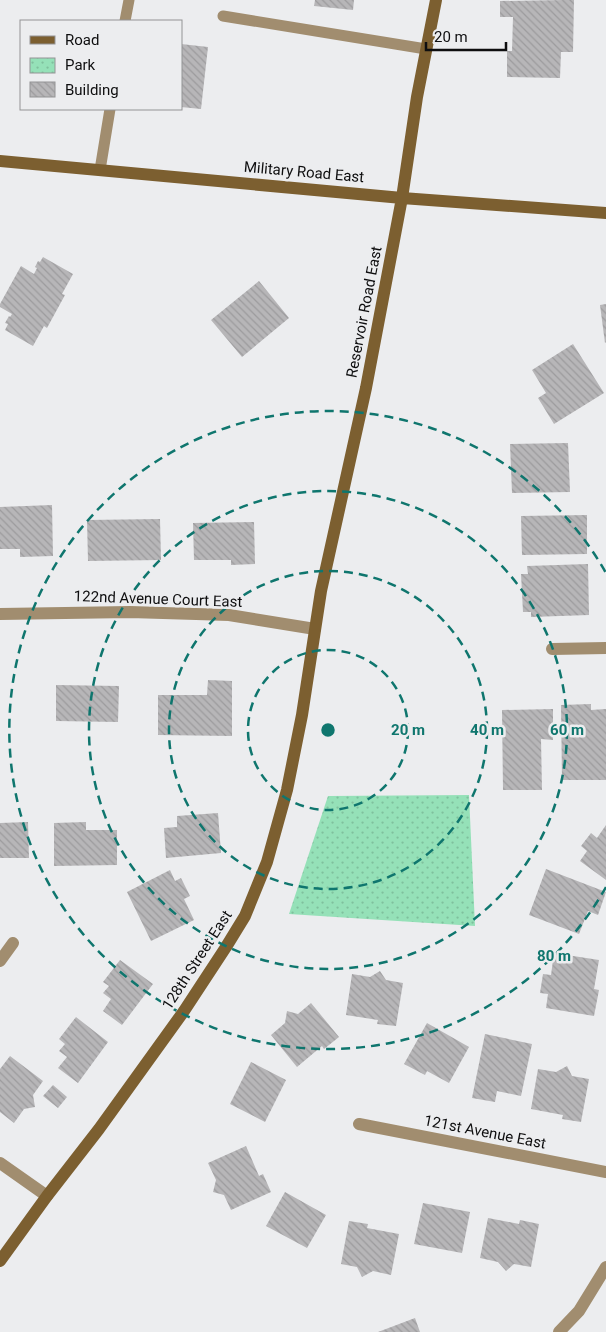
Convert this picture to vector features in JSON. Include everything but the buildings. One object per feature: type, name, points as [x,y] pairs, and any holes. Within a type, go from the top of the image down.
[{"type":"street","name":"Reservoir Road East","points":[[315,629],[321,591],[366,388],[402,198],[417,98],[436,0]]},
{"type":"street","name":"Military Road East","points":[[0,161],[402,198],[606,213]]},
{"type":"street","name":"122nd Avenue Court East","points":[[0,614],[130,612],[228,615],[315,629]]},
{"type":"street","name":"128th Street East","points":[[0,1261],[184,1011],[245,916],[267,862],[287,790],[302,715],[315,629]]},
{"type":"street","points":[[552,649],[606,648]]},
{"type":"street","points":[[0,961],[13,943]]},
{"type":"street","name":"121st Avenue East","points":[[359,1124],[606,1172]]},
{"type":"street","points":[[0,1163],[47,1196]]},
{"type":"street","points":[[559,1332],[578,1310],[606,1267]]},
{"type":"lane","points":[[125,20],[129,0]]},
{"type":"lane","points":[[223,16],[426,49]]},
{"type":"lane","points":[[100,170],[110,110]]},
{"type":"green space","points":[[469,795],[475,926],[289,914],[328,796]]}]
